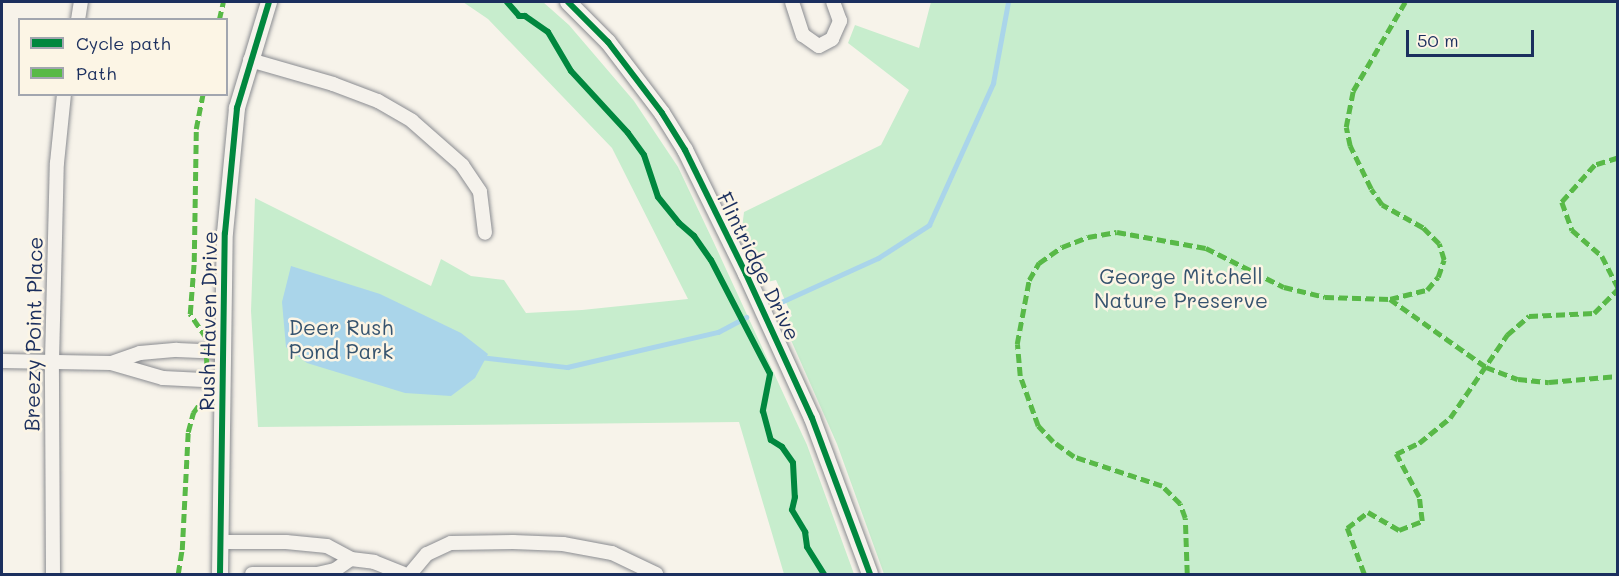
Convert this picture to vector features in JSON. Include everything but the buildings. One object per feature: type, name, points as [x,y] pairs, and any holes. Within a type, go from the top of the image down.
[{"type":"street","points":[[78,18],[81,2]]},
{"type":"street","name":"Rush Haven Drive","points":[[220,574],[225,233],[237,108],[268,2]]},
{"type":"street","name":"Flintridge Drive","points":[[568,2],[608,42],[662,113],[685,150],[746,274],[812,418],[870,574]]},
{"type":"street","points":[[792,2],[803,35],[819,46],[832,39],[840,21],[833,2]]},
{"type":"street","points":[[250,60],[333,84],[378,101],[412,121],[462,165],[480,192],[485,232]]},
{"type":"street","name":"Breezy Point Place","points":[[53,574],[52,362],[57,163],[64,96]]},
{"type":"street","points":[[111,363],[140,353],[177,350],[223,352]]},
{"type":"street","points":[[2,361],[111,363],[163,378],[223,381]]},
{"type":"street","points":[[222,542],[286,542],[327,546],[351,558],[374,562],[403,574]]},
{"type":"street","points":[[410,574],[427,554],[451,543],[513,542],[563,544],[612,553],[656,574]]},
{"type":"street","points":[[252,574],[317,574],[335,570],[351,558]]},
{"type":"green space","name":"Deer Rush Pond Park","points":[[463,2],[543,2],[569,25],[634,101],[678,167],[714,243],[807,445],[854,574],[784,574],[739,422],[258,427],[251,311],[255,198],[431,286],[441,259],[471,276],[504,280],[526,313],[582,310],[688,299],[612,148],[488,19]]},
{"type":"green space","name":"George Mitchell Nature Preserve","points":[[931,2],[1617,2],[1617,574],[884,574],[837,444],[783,322],[792,316],[776,280],[763,283],[741,236],[744,212],[881,145],[909,90],[848,43],[855,25],[919,48]]},
{"type":"water","points":[[291,266],[380,294],[461,333],[488,354],[475,378],[451,396],[405,393],[307,363],[286,347],[282,302]]},
{"type":"waterway","points":[[781,302],[878,258],[929,225],[993,83],[1008,2]]},
{"type":"waterway","points":[[480,357],[567,367],[718,332],[746,317]]},
{"type":"marked path","points":[[219,18],[223,2]]},
{"type":"marked path","points":[[1187,574],[1185,518],[1180,504],[1162,486],[1074,457],[1053,442],[1038,426],[1020,376],[1017,344],[1029,280],[1039,263],[1062,247],[1088,237],[1117,232],[1206,248],[1284,287],[1325,297],[1390,299],[1427,290],[1438,277],[1444,260],[1439,244],[1423,228],[1382,205],[1371,189],[1350,146],[1346,127],[1353,91],[1405,2]]},
{"type":"marked path","points":[[178,574],[182,550],[188,432],[193,413],[207,394],[206,338],[190,314],[194,262],[196,129],[203,96]]},
{"type":"marked path","points":[[1618,158],[1595,165],[1562,202],[1572,230],[1602,256],[1618,288]]},
{"type":"marked path","points":[[1364,574],[1347,528],[1368,512],[1399,530],[1422,521],[1419,497],[1396,454],[1419,443],[1450,418],[1507,335],[1529,316],[1594,313],[1618,289]]},
{"type":"marked path","points":[[1390,299],[1486,367],[1518,379],[1549,382],[1618,376]]},
{"type":"cycle path","points":[[220,574],[225,233],[237,108],[269,2]]},
{"type":"cycle path","points":[[507,2],[519,16],[525,16],[548,32],[571,71],[628,133],[644,155],[658,197],[679,223],[694,236],[711,260],[770,374],[763,411],[771,440],[782,447],[793,463],[795,497],[792,510],[805,532],[807,547],[824,574]]},
{"type":"cycle path","points":[[568,2],[608,42],[662,113],[685,150],[746,274],[812,418],[870,574]]}]
